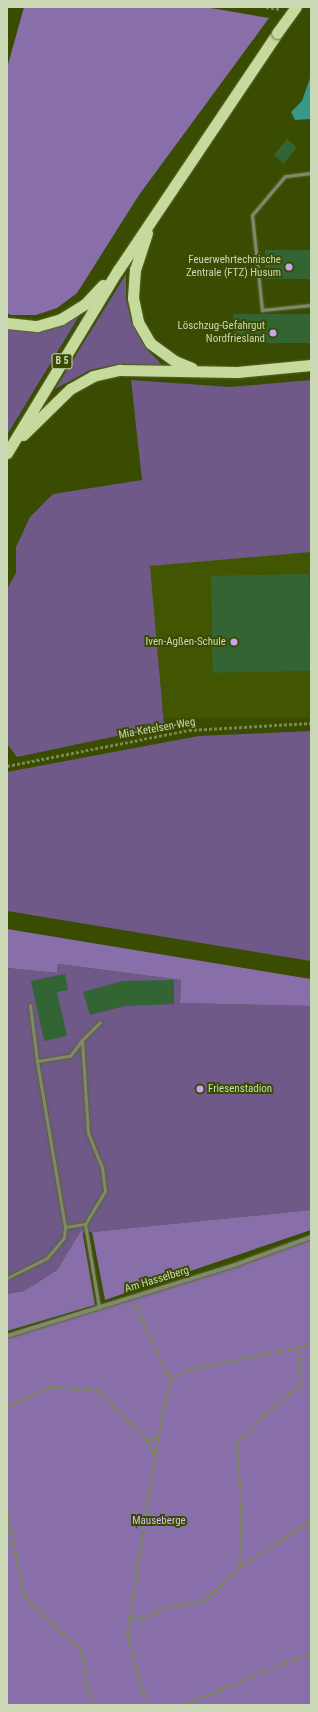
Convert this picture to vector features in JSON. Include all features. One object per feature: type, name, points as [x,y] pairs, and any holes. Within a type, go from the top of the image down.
[{"type":"highway","name":"B 5","points":[[7,453],[151,218],[296,7]]},
{"type":"highway","points":[[151,218],[135,269],[133,298],[138,322],[150,343],[175,361],[201,372]]},
{"type":"highway","points":[[7,323],[37,326],[61,319],[85,304],[118,270]]},
{"type":"highway","points":[[7,453],[48,408],[70,389],[94,376],[120,370],[201,372],[311,365]]},
{"type":"street","name":"Am Hasselberg","points":[[7,1336],[99,1308],[311,1237]]},
{"type":"lane","points":[[311,173],[285,176],[252,215],[262,310],[311,305]]},
{"type":"lane","points":[[7,1278],[47,1258],[64,1238],[65,1227],[37,1061],[30,1005]]},
{"type":"lane","points":[[37,1061],[70,1056],[82,1040],[100,1022]]},
{"type":"lane","points":[[82,1040],[88,1133],[102,1167],[105,1191],[85,1224],[99,1308]]},
{"type":"lane","points":[[65,1227],[85,1224]]},
{"type":"path","name":"Mia-Ketelsen-Weg","points":[[7,766],[189,730],[311,723]]},
{"type":"path","points":[[140,1312],[170,1379],[155,1454],[127,1633],[146,1705]]},
{"type":"path","points":[[170,1379],[190,1369],[299,1347],[311,1340]]},
{"type":"path","points":[[240,1567],[242,1514],[237,1444],[264,1415],[301,1386],[299,1347]]},
{"type":"path","points":[[7,1406],[50,1387],[98,1390],[147,1440],[155,1454]]},
{"type":"path","points":[[147,1440],[158,1437]]},
{"type":"path","points":[[7,1512],[25,1598],[81,1650],[92,1705]]},
{"type":"path","points":[[131,1615],[143,1619],[165,1607],[203,1600],[240,1567],[311,1520]]},
{"type":"path","points":[[183,1705],[311,1652]]},
{"type":"shaded area","points":[[126,274],[126,299],[132,323],[145,347],[162,365],[119,364],[90,370],[55,389]]},
{"type":"shaded area","points":[[81,313],[7,435],[7,329],[38,331],[63,324]]},
{"type":"shaded area","points":[[131,380],[230,387],[311,380],[311,552],[150,566],[164,726],[17,757],[7,744],[7,589],[16,573],[16,547],[30,517],[53,494],[142,480]]},
{"type":"shaded area","name":"Iven-Agßen-Schule","points":[[149,552],[311,552],[311,718],[149,718]]},
{"type":"shaded area","points":[[311,731],[311,961],[7,911],[7,772],[199,736]]},
{"type":"shaded area","points":[[58,964],[181,980],[180,1003],[311,1006],[311,1210],[83,1233],[82,1229],[57,1270],[24,1291],[7,1294],[7,968],[57,973]]},
{"type":"green space","points":[[24,7],[205,7],[269,18],[139,195],[77,293],[57,308],[36,315],[11,315],[7,313],[7,68]]},
{"type":"green space","points":[[7,929],[311,979],[311,1006],[180,1003],[181,980],[58,964],[57,973],[7,968]]},
{"type":"green space","points":[[311,1210],[311,1230],[105,1300],[92,1232]]},
{"type":"green space","points":[[82,1229],[95,1305],[7,1331],[7,1294],[24,1291],[57,1270]]},
{"type":"green space","name":"Mauseberge","points":[[311,1239],[311,1705],[7,1705],[7,1338]]},
{"type":"water","points":[[311,75],[311,119],[295,120],[291,112],[302,101]]},
{"type":"building","points":[[287,139],[297,147],[284,164],[274,155]]},
{"type":"building","name":"Feuerwehrtechnische Zentrale (FTZ) Husum","points":[[265,250],[311,250],[311,279],[265,279]]},
{"type":"building","name":"Löschzug-Gefahrgut Nordfriesland","points":[[233,314],[311,314],[311,343],[233,343]]},
{"type":"building","points":[[309,574],[311,671],[213,673],[211,576]]},
{"type":"building","points":[[65,974],[68,990],[57,992],[67,1036],[44,1041],[31,981]]},
{"type":"building","points":[[174,980],[174,1004],[125,1006],[90,1015],[83,992],[122,981]]},
{"type":"place","name":"Feuerwehrtechnische Zentrale (FTZ) Husum","points":[[289,267]]},
{"type":"place","name":"Löschzug-Gefahrgut Nordfriesland","points":[[273,333]]},
{"type":"place","name":"Iven-Agßen-Schule","points":[[234,642]]},
{"type":"place","name":"Friesenstadion","points":[[200,1089]]}]
